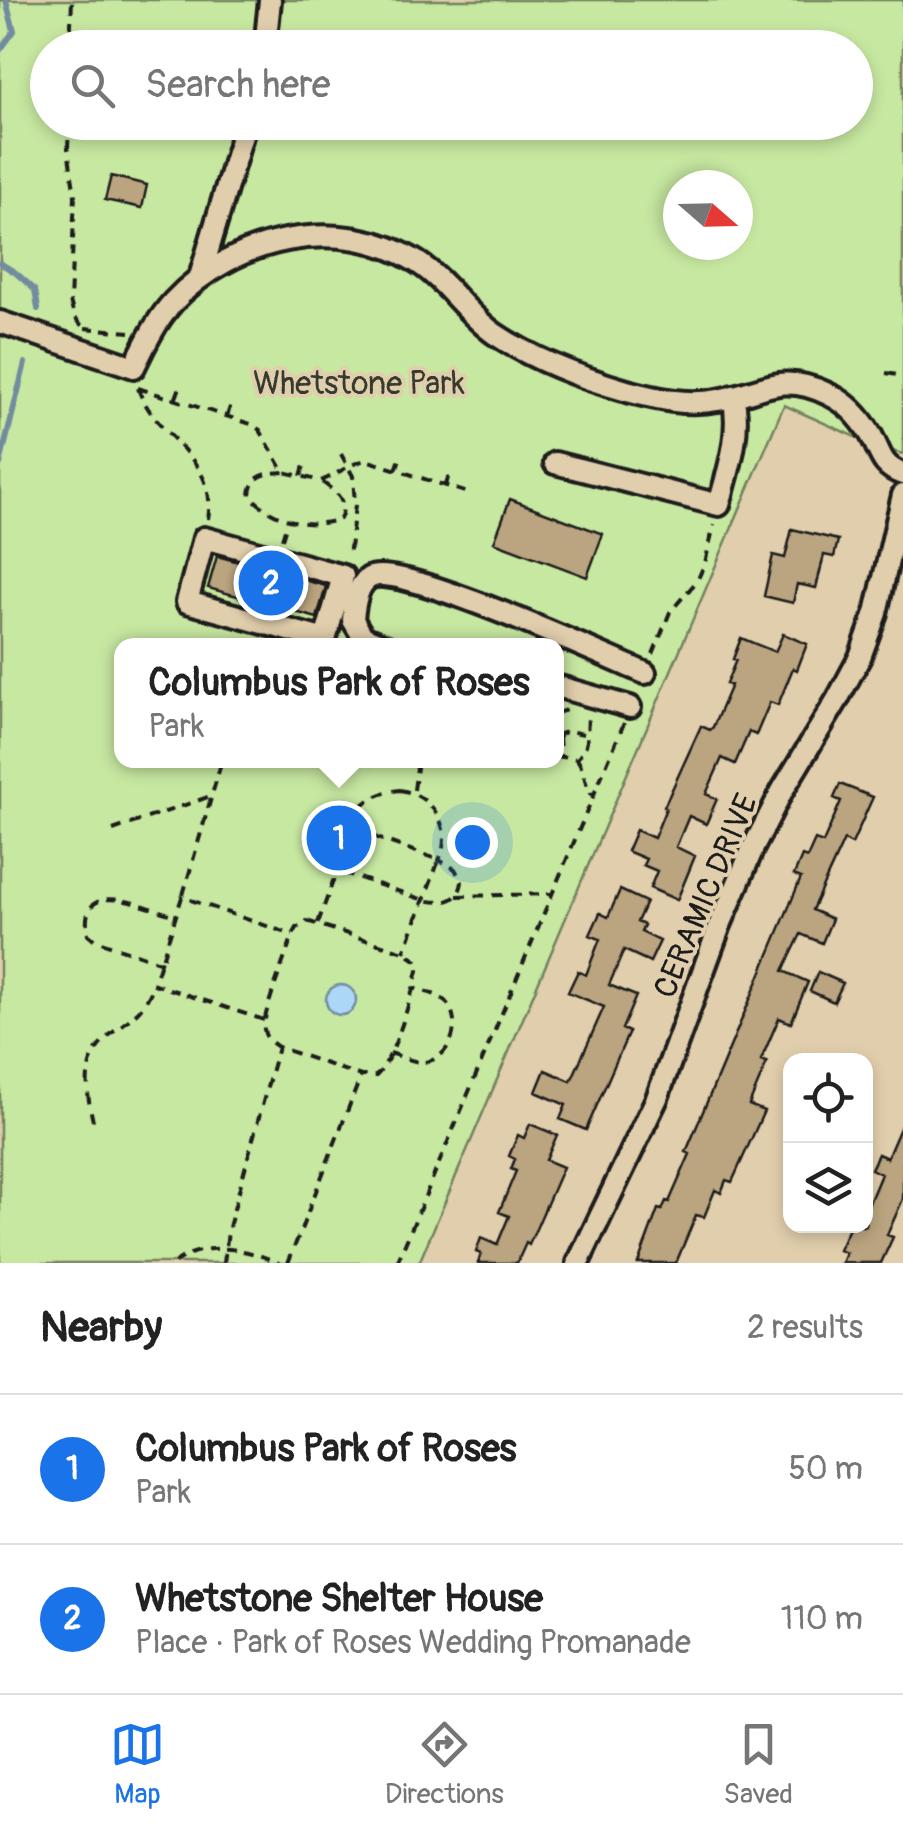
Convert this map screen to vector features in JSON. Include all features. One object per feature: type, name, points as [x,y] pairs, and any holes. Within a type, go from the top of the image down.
[{"type":"street","points":[[267,30],[270,0]]},
{"type":"street","points":[[200,277],[241,140]]},
{"type":"street","points":[[0,322],[52,340],[136,378],[150,333],[172,303],[200,277],[228,260],[274,242],[322,236],[355,239],[416,262],[494,334],[555,367],[656,399],[687,402],[716,401],[784,382],[826,393],[846,404],[862,420],[885,464],[903,474]]},
{"type":"street","points":[[555,463],[719,506],[737,422],[732,396]]},
{"type":"street","name":"CERAMIC DRIVE","points":[[578,1263],[657,1098],[720,925],[753,848],[868,638],[903,496]]},
{"type":"street","points":[[319,638],[187,602],[204,538],[343,576],[327,638]]},
{"type":"street","points":[[367,638],[352,620],[360,588],[368,578],[386,575],[421,583],[562,638]]},
{"type":"street","points":[[564,639],[645,673]]},
{"type":"street","points":[[564,688],[630,707]]},
{"type":"path","points":[[71,30],[72,0]]},
{"type":"path","points":[[68,140],[75,196],[70,301],[83,328]]},
{"type":"path","points":[[886,373],[903,376]]},
{"type":"path","points":[[136,378],[176,400],[260,430],[284,472]]},
{"type":"path","points":[[136,378],[143,403],[185,449],[204,478],[212,500],[204,538]]},
{"type":"path","points":[[176,400],[180,384]]},
{"type":"path","points":[[227,416],[232,402]]},
{"type":"path","points":[[341,454],[353,476],[356,505],[352,548],[343,576]]},
{"type":"path","points":[[396,470],[401,456]]},
{"type":"path","points":[[322,481],[366,460],[471,494]]},
{"type":"path","points":[[301,476],[305,462]]},
{"type":"path","points":[[270,472],[301,476],[322,481],[338,494],[344,510],[340,519],[318,524],[288,520],[266,510],[250,495],[250,485],[270,472]]},
{"type":"path","points":[[446,486],[450,473]]},
{"type":"path","points":[[645,673],[670,612],[697,581],[705,564],[719,506]]},
{"type":"path","points":[[285,530],[288,520]]},
{"type":"path","points":[[564,709],[575,706]]},
{"type":"path","points":[[396,1263],[630,707]]},
{"type":"path","points":[[564,758],[577,759],[585,750],[589,716],[585,709]]},
{"type":"path","points":[[564,732],[588,734]]},
{"type":"path","points":[[577,759],[593,797]]},
{"type":"path","points":[[94,1121],[86,1090],[91,1062],[98,1046],[137,1015],[154,984],[220,768]]},
{"type":"path","points":[[414,792],[417,768]]},
{"type":"path","points":[[318,923],[353,818],[368,799],[399,790],[414,792],[432,807],[444,830],[445,842],[404,952]]},
{"type":"path","points":[[113,830],[211,796]]},
{"type":"path","points":[[458,896],[462,882],[448,864],[338,825],[327,826],[316,836],[313,844],[317,861],[424,900],[447,902],[458,896],[552,894]]},
{"type":"path","points":[[182,897],[293,936]]},
{"type":"path","points":[[162,963],[95,940],[88,934],[87,915],[98,900],[114,898],[176,916]]},
{"type":"path","points":[[302,923],[318,923],[404,952],[417,961],[413,988],[380,1073],[361,1076],[278,1047],[265,1036],[264,1020],[293,936],[302,923]]},
{"type":"path","points":[[154,984],[264,1020]]},
{"type":"path","points":[[390,1053],[422,1062],[440,1056],[451,1042],[454,1025],[448,1004],[440,997],[413,988]]},
{"type":"path","points":[[224,1263],[224,1248],[278,1047]]},
{"type":"path","points":[[288,1263],[361,1076]]},
{"type":"path","points":[[174,1263],[205,1249],[224,1248],[246,1250],[279,1263]]},
{"type":"green space","name":"Whetstone Park","points":[[0,0],[903,0],[903,454],[880,448],[784,405],[419,1263],[0,1263]]},
{"type":"water","points":[[341,985],[352,989],[356,1000],[352,1011],[341,1015],[330,1011],[326,1000],[330,989]]},
{"type":"building","points":[[111,176],[147,185],[142,208],[105,200]]},
{"type":"building","points":[[510,499],[603,534],[587,577],[494,542]]},
{"type":"building","points":[[792,529],[838,540],[834,557],[824,555],[816,588],[797,584],[793,603],[764,596],[773,555],[785,558]]},
{"type":"building","points":[[217,556],[326,586],[317,618],[208,588]]},
{"type":"building","points":[[783,634],[807,644],[797,670],[793,668],[778,705],[770,702],[756,735],[749,732],[735,764],[722,758],[706,794],[717,799],[706,824],[689,816],[676,847],[695,856],[677,900],[650,888],[657,871],[643,865],[646,859],[627,851],[636,830],[654,838],[701,726],[710,730],[713,727],[731,685],[726,684],[741,638],[775,652]]},
{"type":"building","points":[[840,784],[873,797],[852,844],[844,840],[812,910],[832,919],[822,943],[801,934],[783,971],[808,982],[791,1023],[779,1018],[761,1060],[767,1062],[749,1105],[764,1111],[732,1182],[726,1180],[721,1193],[715,1190],[704,1217],[696,1215],[676,1263],[638,1263],[658,1209],[669,1202],[690,1154],[686,1152],[801,878],[794,875],[802,856],[807,858],[815,840],[823,843],[841,801],[834,798]]},
{"type":"building","points":[[620,890],[646,902],[637,922],[644,925],[641,932],[660,941],[650,962],[624,950],[609,985],[636,996],[622,1029],[629,1032],[586,1130],[560,1119],[566,1105],[536,1092],[545,1070],[571,1081],[604,1007],[568,992],[578,971],[586,975],[600,939],[590,935],[600,913],[608,917]]},
{"type":"building","points":[[818,972],[843,983],[834,1002],[810,991]]},
{"type":"building","points":[[903,1121],[903,1199],[887,1235],[893,1237],[881,1263],[842,1263],[846,1253],[839,1250],[847,1233],[873,1233],[873,1193],[881,1174],[873,1170],[873,1165],[878,1154],[887,1158]]},
{"type":"building","points":[[530,1124],[557,1135],[546,1160],[563,1167],[529,1245],[526,1243],[517,1263],[478,1263],[481,1254],[476,1252],[481,1238],[497,1245],[509,1216],[499,1212],[516,1171],[511,1169],[515,1159],[509,1156],[518,1135],[524,1138]]},
{"type":"waterway","points":[[0,50],[14,31],[6,0]]},
{"type":"waterway","points":[[0,263],[35,290],[38,309]]},
{"type":"waterway","points":[[0,464],[25,363]]},
{"type":"place","name":"Whetstone Shelter House","points":[[271,583]]},
{"type":"place","name":"Columbus Park of Roses","points":[[339,838]]}]
